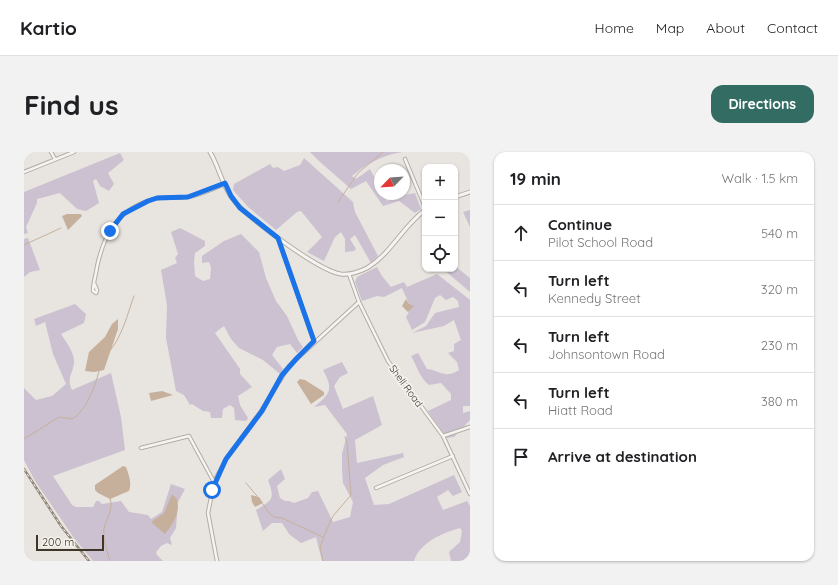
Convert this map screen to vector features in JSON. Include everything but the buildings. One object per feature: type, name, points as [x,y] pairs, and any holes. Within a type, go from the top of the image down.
[{"type":"street","points":[[51,152],[55,159]]},
{"type":"street","points":[[24,172],[74,152]]},
{"type":"street","points":[[210,152],[231,196],[240,208],[278,238],[333,272],[349,274],[367,268],[375,262],[422,213]]},
{"type":"street","points":[[405,159],[422,200]]},
{"type":"street","points":[[94,283],[103,243],[113,225],[123,214],[152,200],[188,197],[225,183]]},
{"type":"street","points":[[458,196],[470,192]]},
{"type":"street","points":[[278,238],[314,341]]},
{"type":"street","name":"Shell Road","points":[[349,274],[359,302],[388,361],[405,387],[443,436],[470,494]]},
{"type":"street","points":[[217,561],[208,513],[214,482],[226,459],[262,411],[289,366],[314,341],[359,302]]},
{"type":"street","points":[[443,436],[470,427]]},
{"type":"street","points":[[141,448],[189,436],[214,482]]},
{"type":"street","points":[[376,488],[453,456]]},
{"type":"shaded area","points":[[310,152],[402,152],[388,155],[375,161],[352,176],[356,179],[370,169],[374,177],[374,193],[366,181],[351,189]]},
{"type":"shaded area","points":[[120,153],[124,160],[108,173],[114,184],[109,191],[100,186],[96,179],[93,181],[99,203],[86,211],[77,209],[60,193],[37,199],[37,203],[26,227],[28,233],[24,234],[24,192]]},
{"type":"shaded area","points":[[304,158],[353,202],[355,212],[378,256],[371,263],[355,235],[350,239],[356,249],[354,251],[345,252],[345,239],[341,232],[335,237],[324,261],[307,252],[322,237],[301,211],[297,212],[276,230],[248,207],[233,190],[234,184],[270,164],[273,168],[278,167],[284,171],[300,165]]},
{"type":"shaded area","points":[[415,193],[421,209],[415,213],[399,201],[383,206],[379,200],[410,200],[410,194]]},
{"type":"shaded area","points":[[470,210],[470,227],[463,212]]},
{"type":"shaded area","points":[[67,214],[81,214],[82,216],[68,230],[62,216]]},
{"type":"shaded area","points":[[180,228],[205,241],[205,246],[195,253],[194,261],[195,276],[203,281],[210,279],[211,268],[209,262],[202,263],[202,256],[224,241],[241,234],[259,252],[266,278],[276,301],[287,316],[298,340],[303,347],[297,353],[290,344],[277,347],[272,355],[283,369],[280,374],[263,360],[239,348],[231,339],[224,326],[215,333],[240,369],[240,374],[252,387],[238,396],[240,405],[248,418],[246,421],[235,420],[234,408],[230,405],[223,409],[222,418],[211,418],[210,412],[203,411],[192,404],[190,405],[184,395],[176,391],[166,338],[167,305],[161,270],[177,263],[175,258],[178,254],[171,232]]},
{"type":"shaded area","points":[[28,238],[40,270],[30,272],[24,277],[24,239]]},
{"type":"shaded area","points":[[377,267],[391,287],[404,282],[407,287],[437,274],[470,300],[470,406],[463,406],[463,413],[470,411],[470,420],[454,437],[447,438],[428,411],[451,400],[451,394],[441,383],[429,385],[421,375],[411,356],[418,353],[427,369],[443,374],[454,373],[459,370],[457,362],[448,353],[454,351],[454,344],[461,340],[454,320],[444,326],[412,333],[426,326],[435,313],[459,307],[458,301],[453,297],[446,300],[440,295],[435,298],[425,322],[412,330],[406,317],[409,306],[402,288],[384,297],[377,296],[362,301],[355,282],[357,277]]},
{"type":"shaded area","points":[[458,268],[470,278],[470,292],[447,272],[458,272]]},
{"type":"shaded area","points":[[406,299],[409,304],[414,306],[408,312],[402,306]]},
{"type":"shaded area","points":[[75,304],[86,314],[84,323],[61,334],[70,348],[74,359],[70,386],[72,390],[111,373],[121,417],[125,450],[53,476],[72,505],[76,507],[93,507],[96,501],[99,501],[102,504],[121,501],[129,512],[148,515],[151,519],[162,512],[171,484],[185,489],[178,502],[176,528],[170,538],[172,545],[167,543],[161,546],[156,552],[163,561],[93,561],[74,538],[35,481],[24,460],[24,388],[36,400],[52,396],[66,384],[53,354],[45,322],[36,326],[34,319]]},
{"type":"shaded area","points":[[118,319],[118,329],[104,370],[94,372],[85,371],[89,352],[105,337],[112,324]]},
{"type":"shaded area","points":[[342,362],[348,373],[340,377],[334,386],[343,409],[373,396],[382,425],[355,440],[357,463],[403,453],[404,457],[383,465],[365,478],[374,505],[389,504],[454,475],[462,492],[453,496],[448,490],[437,497],[443,510],[467,501],[470,506],[470,561],[451,561],[449,552],[460,542],[462,531],[460,528],[433,539],[421,549],[414,561],[322,561],[316,537],[301,543],[289,534],[282,523],[272,523],[263,531],[256,510],[271,498],[272,495],[268,480],[281,469],[285,479],[277,486],[280,498],[294,503],[308,498],[312,492],[318,491],[333,522],[350,517],[353,502],[343,483],[342,470],[342,454],[347,434],[325,405],[314,407],[324,399],[329,391],[328,382],[323,370]]},
{"type":"shaded area","points":[[300,379],[305,380],[324,392],[324,395],[311,404],[297,382]]},
{"type":"shaded area","points":[[162,391],[173,395],[151,401],[149,393]]},
{"type":"shaded area","points":[[123,466],[126,467],[129,476],[129,491],[110,499],[95,490],[95,485]]},
{"type":"shaded area","points":[[172,494],[177,499],[178,509],[174,522],[165,534],[151,522],[164,513]]},
{"type":"shaded area","points":[[251,495],[259,497],[263,503],[255,507],[252,502]]},
{"type":"waterway","points":[[338,202],[358,173],[383,152]]},
{"type":"waterway","points":[[24,245],[61,228]]},
{"type":"waterway","points":[[108,353],[121,333],[134,296]]},
{"type":"waterway","points":[[24,439],[59,417],[72,419],[77,415],[86,405],[99,371]]},
{"type":"waterway","points":[[323,561],[320,547],[327,529],[333,516],[351,495],[347,442],[345,437]]},
{"type":"waterway","points":[[246,483],[257,496]]},
{"type":"waterway","points":[[110,498],[111,506],[104,529],[104,537],[110,561]]},
{"type":"waterway","points":[[263,504],[269,513],[274,517],[282,518],[323,537]]},
{"type":"railway","points":[[24,469],[61,526],[89,561]]},
{"type":"route","points":[[110,231],[113,225],[123,214],[148,201],[157,198],[188,197],[210,190],[225,183],[228,192],[240,208],[278,238],[314,341],[282,375],[256,420],[241,436],[226,459],[214,482],[212,490]]}]
